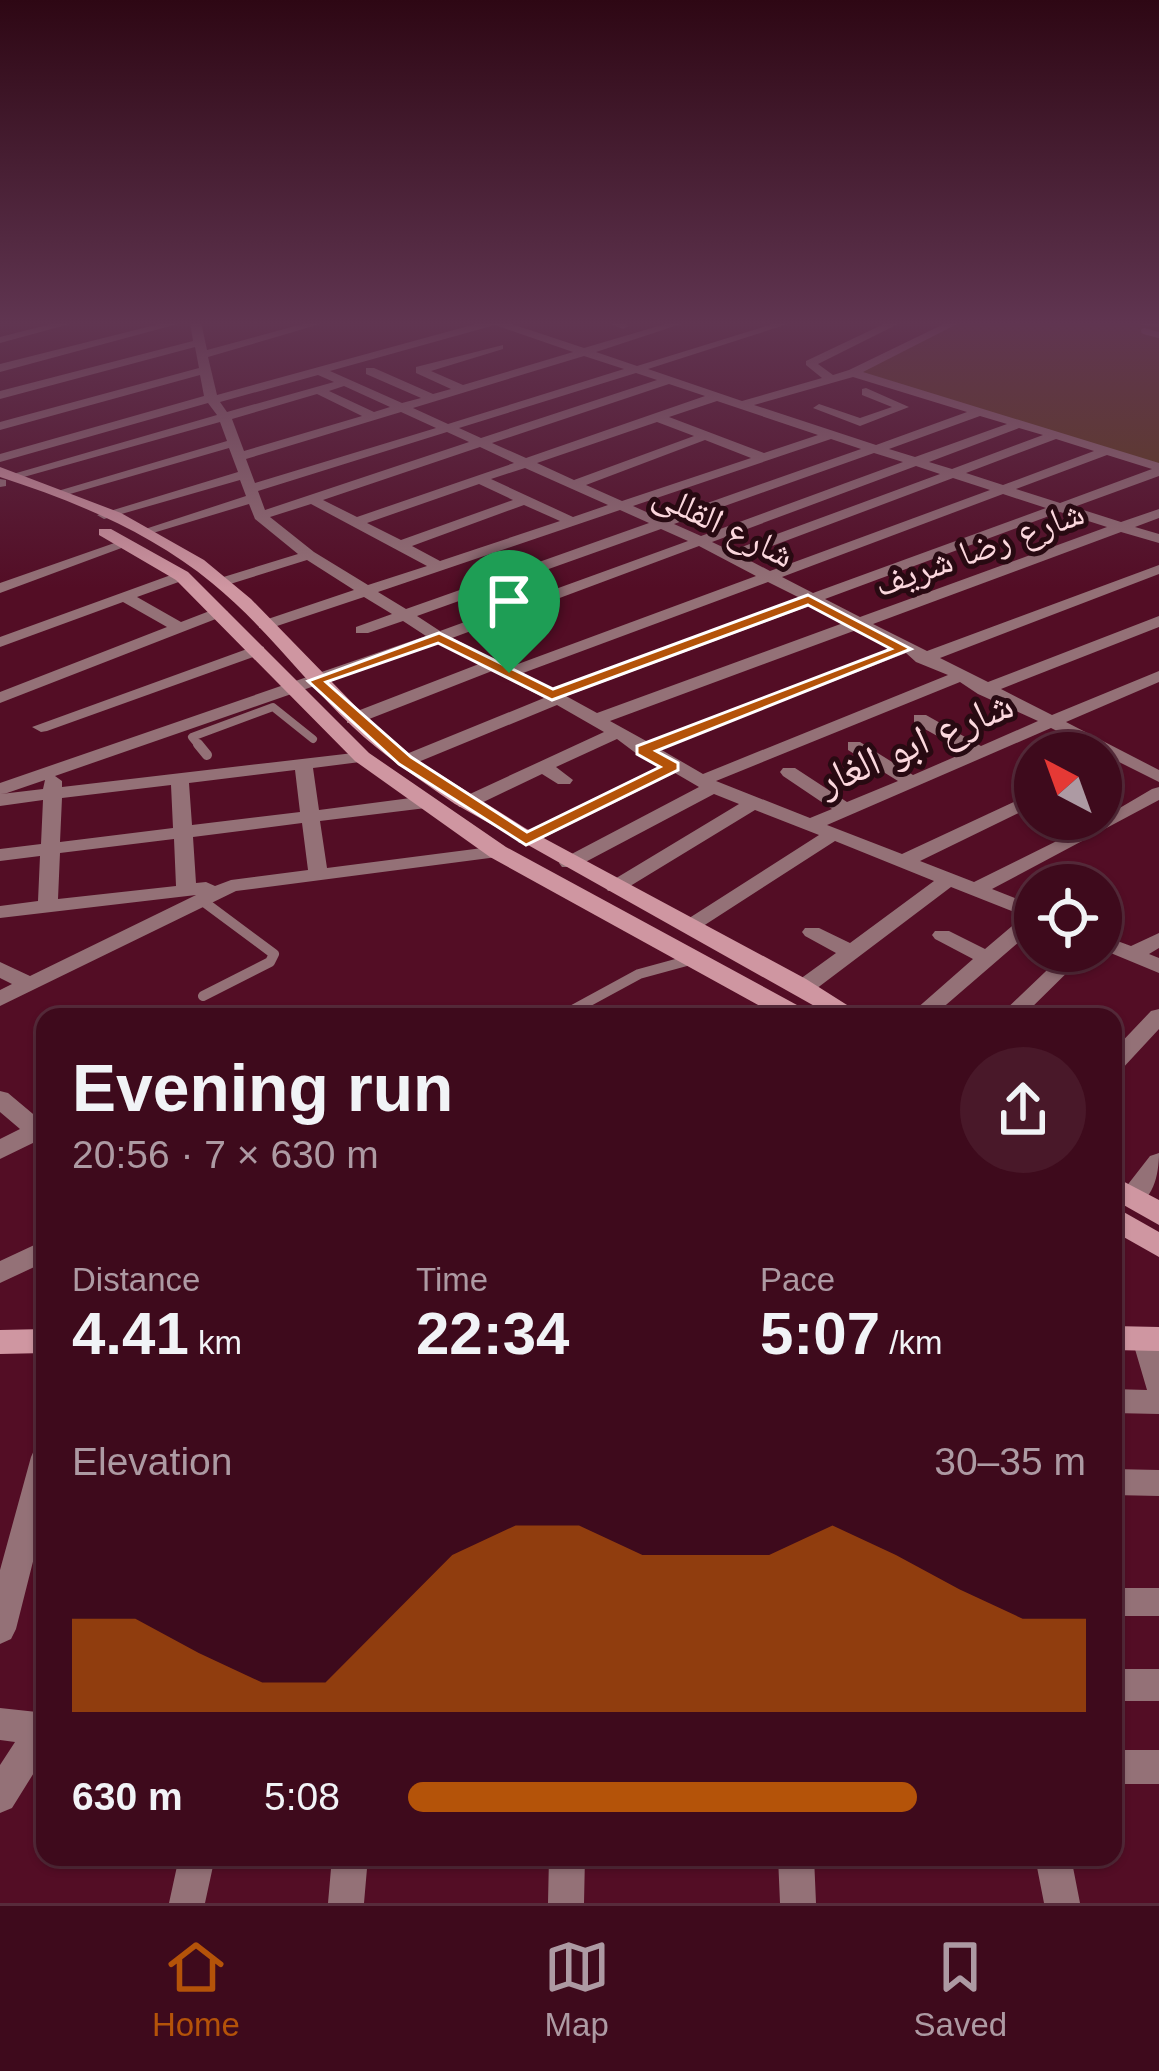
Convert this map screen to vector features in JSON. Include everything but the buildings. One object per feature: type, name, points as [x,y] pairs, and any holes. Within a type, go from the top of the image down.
[{"type":"street","points":[[0,426],[44,411]]},
{"type":"street","points":[[0,458],[170,411]]},
{"type":"street","points":[[220,411],[247,480],[309,555],[402,616],[707,784],[1014,906]]},
{"type":"street","points":[[4,479],[250,411]]},
{"type":"street","points":[[311,420],[341,411]]},
{"type":"street","points":[[362,411],[374,416]]},
{"type":"street","points":[[0,588],[136,538],[390,411]]},
{"type":"street","name":"شارع القللى","points":[[410,411],[698,540],[1062,732]]},
{"type":"street","points":[[104,515],[502,411]]},
{"type":"street","points":[[311,499],[576,411]]},
{"type":"street","points":[[356,522],[674,411]]},
{"type":"street","points":[[757,411],[1159,539]]},
{"type":"street","points":[[784,420],[812,411]]},
{"type":"street","points":[[828,411],[862,422],[895,411]]},
{"type":"street","points":[[975,411],[1159,469]]},
{"type":"street","points":[[362,630],[979,412]]},
{"type":"street","points":[[656,417],[764,458]]},
{"type":"street","points":[[0,800],[1019,424]]},
{"type":"street","points":[[265,625],[831,435]]},
{"type":"street","points":[[730,557],[1056,435]]},
{"type":"street","points":[[572,485],[705,436]]},
{"type":"street","points":[[353,719],[766,577],[1107,451]]},
{"type":"street","points":[[405,760],[555,697],[1159,469]]},
{"type":"street","points":[[4,479],[58,494],[104,515],[136,538],[220,612],[362,757],[498,852],[783,1008]]},
{"type":"street","points":[[4,479],[223,582],[353,719],[466,803],[838,1008]]},
{"type":"street","points":[[479,479],[573,522]]},
{"type":"street","points":[[58,494],[247,480],[311,499],[440,566]]},
{"type":"street","points":[[400,545],[525,500]]},
{"type":"street","name":"شارع رضا شريف","points":[[593,721],[1159,513]]},
{"type":"street","points":[[223,582],[309,555]]},
{"type":"street","points":[[922,659],[1159,569]]},
{"type":"street","points":[[0,642],[182,576]]},
{"type":"street","points":[[124,597],[180,628]]},
{"type":"street","points":[[0,698],[220,612]]},
{"type":"street","points":[[984,691],[1159,621]]},
{"type":"street","points":[[643,750],[903,649]]},
{"type":"street","points":[[41,727],[258,650]]},
{"type":"street","points":[[569,863],[707,784],[957,676]]},
{"type":"street","name":"شارع ابو الغار","points":[[808,826],[1159,676]]},
{"type":"street","points":[[920,718],[981,753]]},
{"type":"street","points":[[466,803],[613,734]]},
{"type":"street","points":[[854,746],[912,782]]},
{"type":"street","points":[[0,789],[180,778],[362,757]]},
{"type":"street","points":[[1150,773],[1159,759]]},
{"type":"street","points":[[303,764],[319,873]]},
{"type":"street","points":[[543,767],[564,780]]},
{"type":"street","points":[[526,839],[672,767]]},
{"type":"street","points":[[789,772],[846,810]]},
{"type":"street","points":[[180,778],[193,895]]},
{"type":"street","points":[[49,907],[53,783]]},
{"type":"street","points":[[975,890],[1159,793]]},
{"type":"street","points":[[0,855],[426,802]]},
{"type":"street","points":[[615,887],[753,803]]},
{"type":"street","points":[[902,862],[1014,808]]},
{"type":"street","points":[[690,926],[832,835]]},
{"type":"street","points":[[0,912],[193,895],[319,873],[498,852]]},
{"type":"street","points":[[804,987],[948,880]]},
{"type":"street","points":[[0,999],[193,895]]},
{"type":"street","points":[[812,932],[851,952]]},
{"type":"street","points":[[929,1008],[1014,934]]},
{"type":"street","points":[[942,935],[987,958]]},
{"type":"street","points":[[1132,955],[1159,939]]},
{"type":"street","points":[[1122,950],[1159,966]]},
{"type":"street","points":[[0,969],[28,985]]},
{"type":"street","points":[[1019,1008],[1057,972]]},
{"type":"street","points":[[1122,1055],[1159,1016]]},
{"type":"street","points":[[0,1099],[36,1129]]},
{"type":"street","points":[[0,1150],[36,1135]]},
{"type":"street","points":[[1122,1197],[1159,1162]]},
{"type":"street","points":[[1122,1201],[1159,1214]]},
{"type":"street","points":[[1122,1203],[1159,1246]]},
{"type":"street","points":[[0,1274],[36,1255]]},
{"type":"street","points":[[1122,1339],[1152,1340],[1159,1386]]},
{"type":"street","points":[[0,1342],[36,1341]]},
{"type":"street","points":[[1122,1401],[1159,1402]]},
{"type":"street","points":[[1122,1482],[1159,1483]]},
{"type":"street","points":[[0,1629],[36,1491]]},
{"type":"street","points":[[1122,1602],[1159,1602]]},
{"type":"street","points":[[1122,1685],[1159,1685]]},
{"type":"street","points":[[0,1724],[36,1727]]},
{"type":"street","points":[[0,1796],[36,1740]]},
{"type":"street","points":[[1122,1767],[1159,1767]]},
{"type":"street","points":[[187,1903],[195,1866]]},
{"type":"street","points":[[346,1903],[349,1866]]},
{"type":"street","points":[[566,1903],[567,1866]]},
{"type":"street","points":[[796,1866],[798,1903]]},
{"type":"street","points":[[1055,1866],[1062,1903]]},
{"type":"lane","points":[[286,715],[311,707]]},
{"type":"lane","points":[[207,755],[191,737],[270,708],[286,715],[313,739]]},
{"type":"lane","points":[[193,895],[274,954],[270,962],[203,996]]},
{"type":"lane","points":[[577,1008],[639,974],[696,959]]},
{"type":"shaded area","points":[[975,411],[1159,411],[1159,468]]},
{"type":"route","points":[[808,600],[903,649],[643,750],[672,767],[526,839],[405,760],[353,719],[316,681],[439,637],[509,673],[552,695],[808,600]]}]
